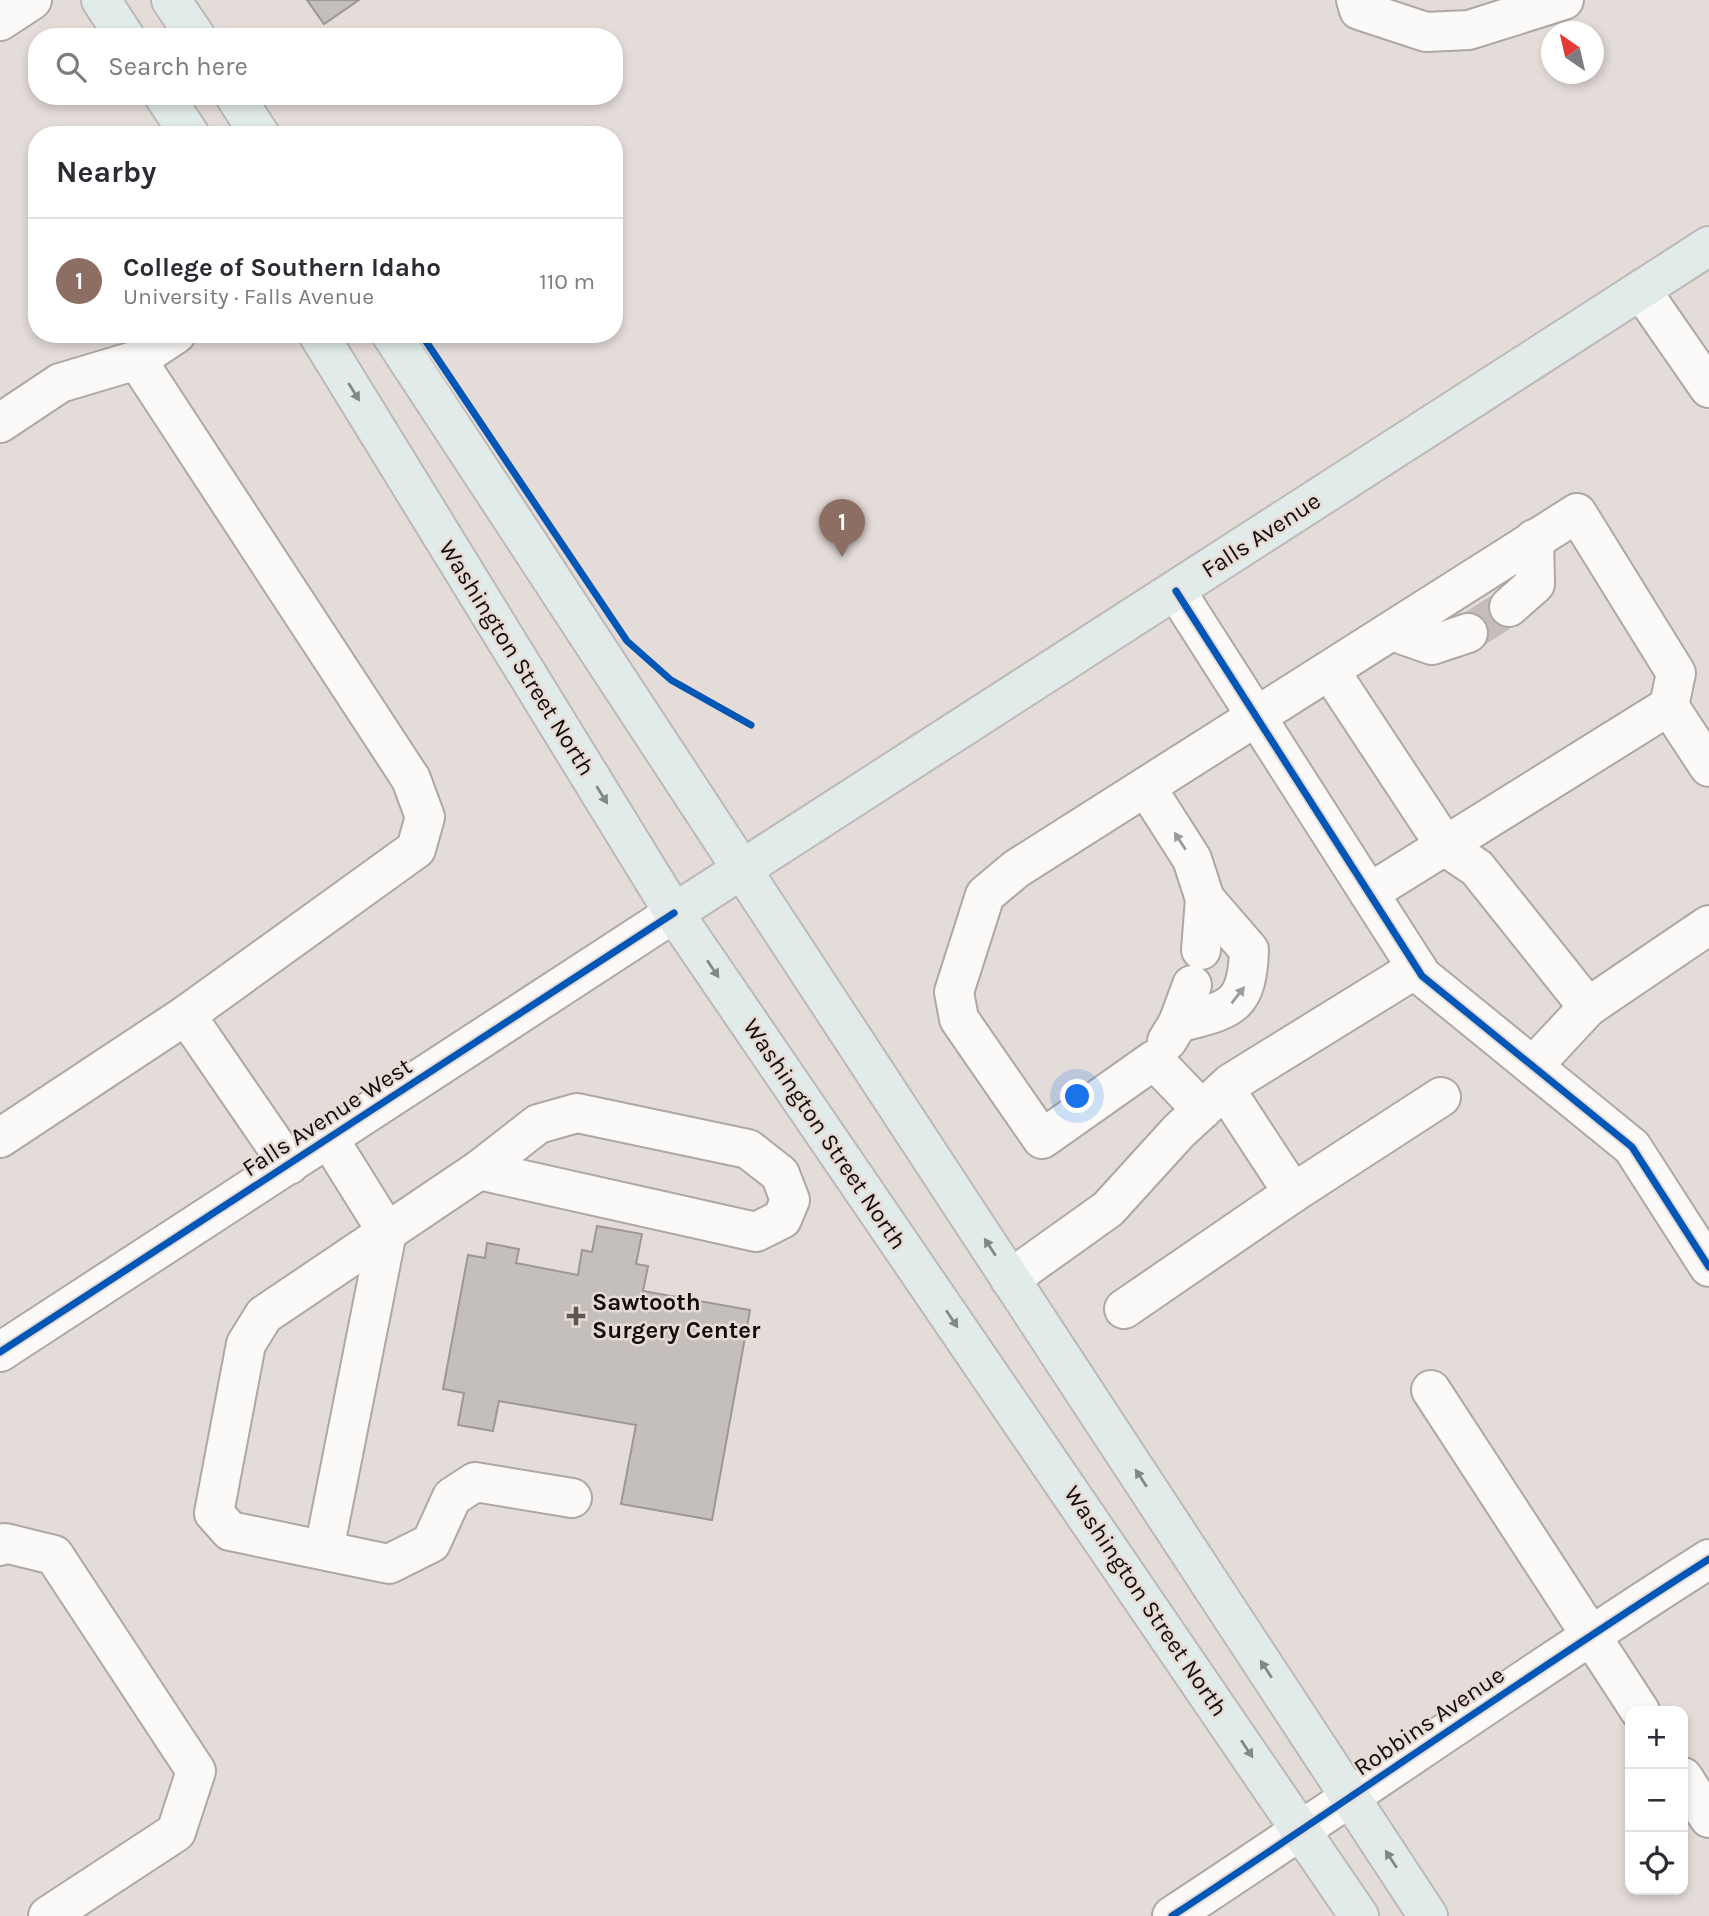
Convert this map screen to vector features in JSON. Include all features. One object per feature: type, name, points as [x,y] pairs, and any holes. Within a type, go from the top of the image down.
[{"type":"main road","points":[[101,0],[119,28]]},
{"type":"main road","points":[[172,0],[189,28]]},
{"type":"main road","points":[[170,105],[184,126]]},
{"type":"main road","points":[[241,105],[254,126]]},
{"type":"main road","name":"Falls Avenue","points":[[743,870],[1709,246]]},
{"type":"main road","name":"Washington Street North","points":[[324,343],[674,913],[1303,1830],[1359,1916]]},
{"type":"main road","points":[[397,343],[1428,1916]]},
{"type":"main road","name":"Falls Avenue West","points":[[674,913],[743,870]]},
{"type":"street","points":[[0,21],[32,0]]},
{"type":"street","points":[[1356,0],[1359,10],[1426,32],[1468,30],[1564,0]]},
{"type":"street","points":[[1641,290],[1709,388]]},
{"type":"street","points":[[0,423],[61,383],[136,360],[162,343]]},
{"type":"street","points":[[0,1138],[186,1015],[416,849],[425,817],[411,779],[136,360]]},
{"type":"street","points":[[1205,899],[1196,967],[1178,1023],[1154,1060],[1042,1139],[959,1019],[954,992],[985,895],[1016,869],[1577,513],[1676,673],[1669,706],[1709,767]]},
{"type":"street","points":[[1509,607],[1535,584],[1534,539]]},
{"type":"street","points":[[1176,591],[1422,976],[1632,1147],[1704,1244]]},
{"type":"street","points":[[1392,631],[1432,645],[1468,633]]},
{"type":"street","points":[[1330,671],[1446,847],[1476,868],[1588,1007]]},
{"type":"street","points":[[1369,893],[1669,706]]},
{"type":"street","points":[[1146,788],[1192,859],[1205,899],[1249,950],[1248,982],[1238,1000],[1220,1012],[1178,1023]]},
{"type":"street","name":"Falls Avenue West","points":[[0,1352],[674,913]]},
{"type":"street","points":[[1534,1065],[1588,1007],[1709,925]]},
{"type":"street","points":[[1010,1279],[1108,1209],[1214,1099],[1417,968]]},
{"type":"street","points":[[186,1015],[289,1165]]},
{"type":"street","points":[[1154,1060],[1214,1099],[1293,1193]]},
{"type":"street","points":[[1124,1309],[1293,1193],[1441,1097]]},
{"type":"street","points":[[479,1170],[756,1232],[782,1219],[790,1200],[780,1174],[748,1149],[577,1113],[538,1125],[479,1170],[264,1315],[246,1344],[214,1513],[230,1531],[389,1564],[431,1544],[452,1497],[475,1482],[572,1498]]},
{"type":"street","points":[[324,1550],[387,1232],[329,1139]]},
{"type":"street","points":[[1431,1390],[1637,1706]]},
{"type":"street","points":[[0,1546],[5,1543],[54,1555],[196,1770],[176,1832],[48,1916]]},
{"type":"street","name":"Robbins Avenue","points":[[1172,1916],[1590,1635],[1709,1559]]},
{"type":"street","points":[[1688,1785],[1709,1818]]},
{"type":"building","points":[[307,0],[359,0],[324,24]]},
{"type":"building","points":[[597,1226],[642,1234],[636,1264],[648,1266],[643,1291],[750,1310],[712,1520],[621,1504],[636,1425],[499,1401],[493,1431],[458,1425],[464,1393],[443,1389],[468,1255],[485,1258],[487,1243],[519,1249],[516,1263],[578,1275],[582,1250],[592,1252]]},
{"type":"tunnel","points":[[1468,633],[1509,607]]},
{"type":"cycle path","points":[[427,343],[627,641],[671,680],[751,725]]},
{"type":"cycle path","points":[[1176,591],[1422,976],[1632,1147],[1709,1267]]},
{"type":"cycle path","points":[[0,1352],[674,913]]},
{"type":"cycle path","points":[[1172,1916],[1709,1559]]},
{"type":"place","name":"College of Southern Idaho","points":[[842,557]]},
{"type":"place","name":"Sawtooth Surgery Center","points":[[576,1316]]}]
